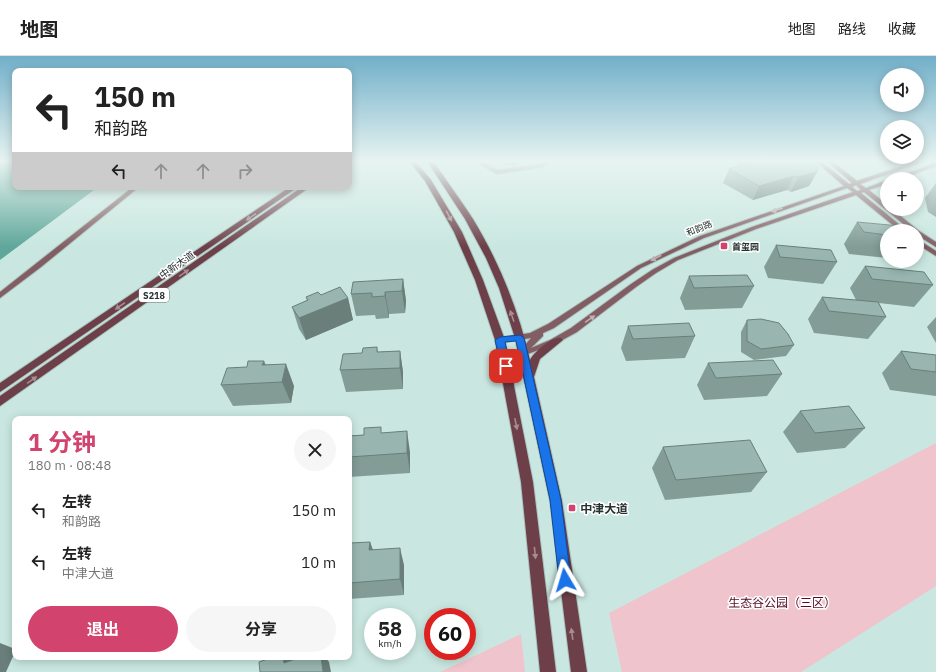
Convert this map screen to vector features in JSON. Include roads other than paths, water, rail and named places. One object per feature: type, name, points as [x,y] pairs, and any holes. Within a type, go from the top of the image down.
[{"type":"main road","points":[[0,296],[132,190]]},
{"type":"main road","name":"中新大道","points":[[0,388],[291,190]]},
{"type":"main road","name":"中新大道","points":[[0,402],[303,190]]},
{"type":"main road","points":[[434,190],[464,244],[479,280],[500,340],[527,482],[548,672]]},
{"type":"main road","points":[[450,190],[470,219],[490,258],[503,288],[520,338],[522,353],[530,381],[556,500],[579,672]]},
{"type":"main road","name":"和韵路","points":[[500,340],[520,338],[531,335],[551,326],[639,267],[671,250],[702,237],[837,190]]},
{"type":"main road","points":[[853,190],[895,224]]},
{"type":"main road","points":[[865,190],[880,202]]},
{"type":"main road","name":"和韵路","points":[[504,357],[522,353],[558,340],[600,313],[654,271],[676,259],[720,241],[865,190]]},
{"type":"main road","points":[[897,216],[907,224]]},
{"type":"main road","points":[[924,237],[936,245]]},
{"type":"main road","points":[[924,246],[936,254]]},
{"type":"main road","points":[[509,386],[511,374],[522,353],[551,326]]},
{"type":"main road","points":[[530,381],[530,371],[536,357],[558,340]]},
{"type":"place","name":"首玺园","points":[[724,246]]},
{"type":"place","name":"中津大道","points":[[572,508]]},
{"type":"park label","name":"生态谷公园（三区）","points":[[782,602]]}]
